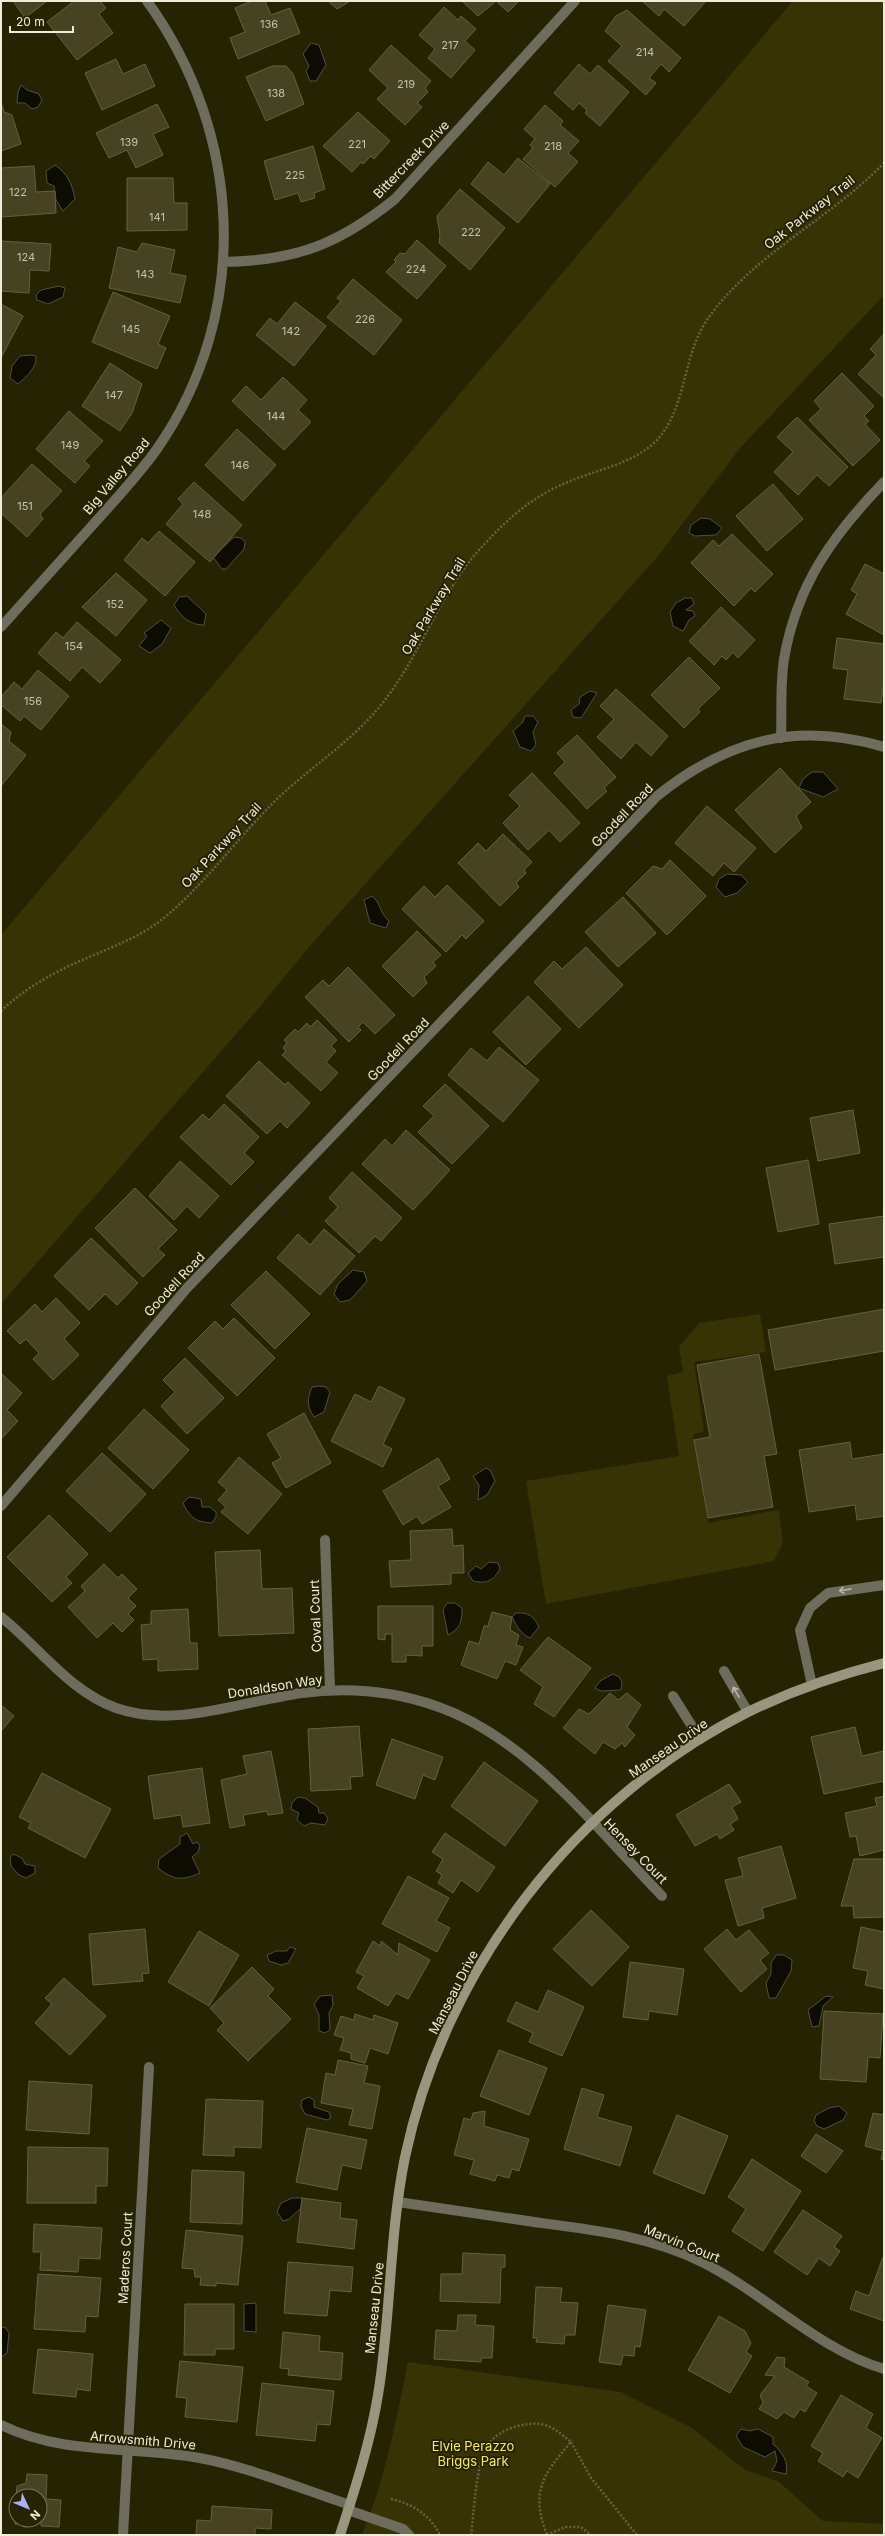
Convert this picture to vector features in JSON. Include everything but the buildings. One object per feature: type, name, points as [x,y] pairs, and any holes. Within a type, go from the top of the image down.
[{"type":"street","name":"Bittercreek Drive","points":[[223,262],[251,262],[283,257],[314,249],[343,236],[370,219],[395,199],[575,1]]},
{"type":"street","name":"Big Valley Road","points":[[1,627],[134,480],[158,448],[179,414],[196,377],[209,339],[218,300],[223,262],[222,186],[215,147],[204,108],[189,70],[150,2]]},
{"type":"street","points":[[781,738],[784,659],[794,616],[805,589],[834,538],[884,482]]},
{"type":"street","name":"Goodell Road","points":[[1,1506],[187,1288],[657,796],[696,767],[725,753],[756,743],[781,738],[831,736],[863,741],[884,747]]},
{"type":"street","name":"Coval Court","points":[[325,1540],[330,1690]]},
{"type":"street","points":[[812,1685],[800,1630],[810,1608],[828,1593],[884,1585]]},
{"type":"street","name":"Donaldson Way","points":[[1,1617],[88,1695],[116,1708],[145,1715],[160,1716],[192,1713],[303,1692],[330,1690],[363,1690],[393,1694],[436,1706],[478,1724],[516,1749],[549,1779],[592,1823]]},
{"type":"street","name":"Manseau Drive","points":[[340,2535],[364,2464],[378,2395],[398,2202],[406,2156],[423,2090],[439,2047],[468,1986],[503,1928],[530,1891],[592,1823],[660,1766],[700,1739],[748,1712],[812,1685],[884,1663]]},
{"type":"street","points":[[724,1671],[748,1712]]},
{"type":"street","points":[[673,1696],[700,1739]]},
{"type":"street","name":"Hensey Court","points":[[592,1823],[662,1896]]},
{"type":"street","name":"Maderos Court","points":[[123,2535],[149,2068]]},
{"type":"street","name":"Marvin Court","points":[[398,2202],[612,2233],[648,2241],[701,2261],[728,2276],[847,2355],[884,2370]]},
{"type":"street","name":"Arrowsmith Drive","points":[[1,2425],[55,2444],[196,2457],[238,2468],[403,2529],[409,2535]]},
{"type":"path","name":"Oak Parkway Trail","points":[[1,1011],[15,998],[53,975],[145,932],[183,900],[277,799],[349,738],[380,706],[411,662],[457,578],[495,532],[521,509],[542,494],[565,482],[625,460],[652,445],[670,422],[695,341],[710,316],[782,244],[836,205],[884,163]]},
{"type":"path","points":[[471,2535],[480,2464],[488,2445],[506,2429],[526,2424],[550,2425],[571,2442],[591,2478],[637,2535]]},
{"type":"path","points":[[571,2442],[547,2469],[539,2497],[541,2519],[547,2535],[565,2527],[581,2527],[591,2535]]},
{"type":"path","points":[[390,2499],[412,2506],[427,2515],[440,2535]]},
{"type":"green space","points":[[793,1],[884,1],[884,295],[741,447],[658,556],[309,947],[257,1010],[1,1304],[1,935]]},
{"type":"green space","points":[[760,1314],[766,1352],[694,1362],[704,1431],[693,1435],[708,1523],[779,1510],[783,1543],[774,1561],[546,1604],[526,1481],[679,1456],[667,1376],[683,1372],[679,1347],[699,1323]]},
{"type":"green space","name":"Elvie Perazzo Briggs Park","points":[[408,2362],[621,2392],[692,2428],[744,2469],[779,2482],[823,2521],[884,2524],[884,2535],[362,2535],[383,2471]]},
{"type":"shaded area","points":[[311,43],[319,45],[326,65],[316,81],[310,81],[306,71],[309,66],[303,54]]},
{"type":"shaded area","points":[[21,85],[27,90],[39,94],[42,100],[38,107],[32,109],[25,103],[17,103],[18,92]]},
{"type":"shaded area","points":[[55,165],[69,180],[75,199],[63,211],[56,200],[54,186],[47,183],[46,171]]},
{"type":"shaded area","points":[[59,286],[65,288],[63,297],[48,304],[37,300],[36,295],[41,290]]},
{"type":"shaded area","points":[[20,356],[36,356],[35,364],[30,372],[18,384],[10,378],[12,366]]},
{"type":"shaded area","points":[[701,518],[710,519],[722,528],[716,535],[695,536],[689,533],[691,525]]},
{"type":"shaded area","points":[[234,537],[241,538],[245,542],[244,549],[226,569],[222,569],[213,557]]},
{"type":"shaded area","points":[[187,596],[206,614],[204,625],[194,624],[186,620],[174,605],[179,597]]},
{"type":"shaded area","points":[[685,598],[692,598],[694,604],[686,610],[693,611],[695,616],[689,620],[683,631],[673,626],[670,612],[676,603]]},
{"type":"shaded area","points":[[161,620],[171,628],[162,644],[150,653],[139,646],[147,636],[144,633]]},
{"type":"shaded area","points":[[590,691],[597,693],[581,718],[573,717],[571,710],[579,704],[580,697]]},
{"type":"shaded area","points":[[525,716],[533,716],[538,722],[533,732],[536,745],[531,751],[520,747],[513,731],[523,722]]},
{"type":"shaded area","points":[[812,772],[823,772],[838,789],[823,797],[799,788],[803,779]]},
{"type":"shaded area","points":[[727,874],[741,875],[748,882],[737,893],[725,897],[716,887],[719,879]]},
{"type":"shaded area","points":[[372,896],[389,921],[386,928],[370,923],[364,900]]},
{"type":"shaded area","points":[[353,1270],[364,1272],[367,1281],[350,1300],[340,1302],[334,1294],[338,1284]]},
{"type":"shaded area","points":[[312,1387],[326,1387],[330,1392],[324,1412],[314,1417],[309,1406],[309,1395]]},
{"type":"shaded area","points":[[486,1468],[490,1470],[495,1481],[487,1495],[478,1500],[479,1485],[473,1476]]},
{"type":"shaded area","points":[[189,1497],[201,1499],[202,1507],[210,1507],[216,1512],[216,1517],[212,1523],[202,1522],[191,1516],[183,1503]]},
{"type":"shaded area","points":[[489,1562],[498,1563],[500,1569],[495,1576],[486,1582],[473,1581],[468,1573],[476,1566],[481,1569]]},
{"type":"shaded area","points":[[447,1603],[455,1603],[462,1608],[462,1617],[458,1628],[448,1635],[443,1610]]},
{"type":"shaded area","points":[[516,1613],[528,1614],[537,1623],[539,1627],[530,1638],[522,1632],[512,1617]]},
{"type":"shaded area","points":[[613,1674],[619,1677],[622,1682],[621,1690],[601,1691],[595,1688],[600,1681]]},
{"type":"shaded area","points":[[298,1797],[305,1798],[318,1807],[319,1813],[324,1813],[328,1818],[325,1825],[311,1823],[304,1826],[297,1820],[299,1813],[291,1809],[292,1803]]},
{"type":"shaded area","points":[[187,1833],[193,1844],[197,1842],[200,1846],[198,1852],[192,1857],[200,1873],[183,1878],[173,1877],[158,1868],[159,1859],[180,1844],[180,1837]]},
{"type":"shaded area","points":[[13,1854],[22,1858],[25,1864],[35,1866],[35,1873],[26,1878],[19,1875],[11,1866],[10,1858]]},
{"type":"shaded area","points":[[290,1947],[296,1949],[288,1963],[281,1965],[269,1961],[267,1955],[276,1951],[287,1951]]},
{"type":"shaded area","points":[[776,1955],[784,1955],[792,1960],[791,1971],[776,1998],[769,1998],[766,1983],[771,1974],[771,1963]]},
{"type":"shaded area","points":[[332,1995],[333,2005],[329,2013],[330,2030],[325,2033],[319,2031],[319,2015],[314,2004],[320,1996]]},
{"type":"shaded area","points":[[826,1996],[833,1997],[823,2006],[819,2026],[812,2027],[808,2010]]},
{"type":"shaded area","points":[[309,2097],[314,2100],[314,2107],[329,2112],[331,2118],[327,2120],[305,2114],[301,2106],[302,2100]]},
{"type":"shaded area","points":[[839,2106],[847,2113],[843,2120],[824,2129],[817,2126],[814,2121],[816,2115],[829,2108]]},
{"type":"shaded area","points":[[292,2198],[302,2198],[301,2208],[289,2219],[283,2221],[277,2212],[281,2203]]},
{"type":"shaded area","points":[[256,2303],[256,2332],[244,2331],[244,2304]]},
{"type":"shaded area","points":[[5,2327],[9,2333],[7,2353],[1,2357],[1,2328]]},
{"type":"shaded area","points":[[741,2429],[750,2431],[758,2429],[773,2437],[773,2444],[786,2461],[786,2474],[772,2471],[777,2461],[775,2451],[765,2457],[743,2447],[736,2436]]}]
